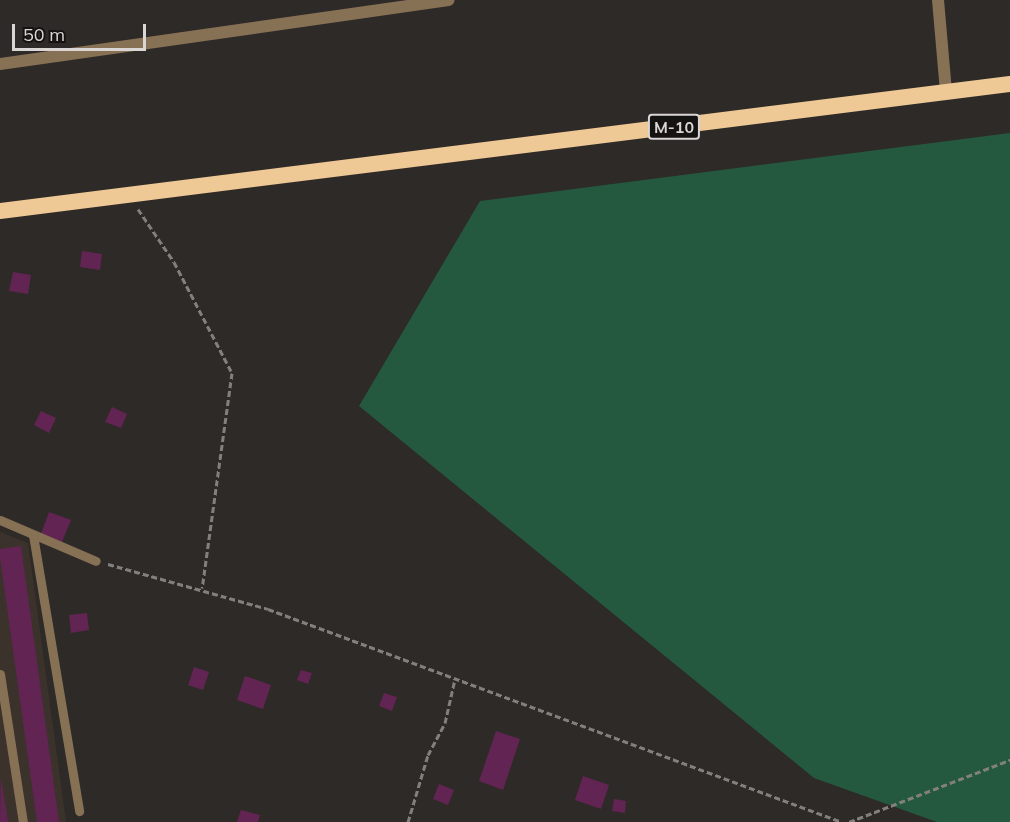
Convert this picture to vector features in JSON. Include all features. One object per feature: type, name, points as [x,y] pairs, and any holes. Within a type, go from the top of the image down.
[{"type":"highway","name":"М-10","points":[[0,211],[1010,84]]},
{"type":"street","points":[[0,64],[412,2],[448,0]]},
{"type":"street","points":[[938,0],[946,92]]},
{"type":"lane","points":[[0,520],[96,561]]},
{"type":"lane","points":[[33,535],[79,811]]},
{"type":"lane","points":[[0,674],[23,822]]},
{"type":"path","points":[[128,195],[174,262],[232,373],[202,588]]},
{"type":"path","points":[[96,561],[202,588],[842,822]]},
{"type":"path","points":[[408,822],[428,755],[445,723],[455,679]]},
{"type":"path","points":[[849,822],[1010,760]]},
{"type":"shaded area","points":[[0,532],[28,543],[66,822],[0,822]]},
{"type":"green space","points":[[1010,133],[1010,822],[937,822],[814,778],[359,406],[480,201]]},
{"type":"building","points":[[82,251],[102,254],[100,270],[80,267]]},
{"type":"building","points":[[13,272],[31,275],[28,294],[9,291]]},
{"type":"building","points":[[112,407],[127,414],[121,428],[105,422]]},
{"type":"building","points":[[41,411],[56,418],[49,433],[34,425]]},
{"type":"building","points":[[49,512],[71,520],[62,542],[41,534]]},
{"type":"building","points":[[21,546],[59,822],[37,822],[0,557],[0,549]]},
{"type":"building","points":[[87,613],[89,630],[71,633],[69,615]]},
{"type":"building","points":[[194,667],[209,672],[203,690],[188,685]]},
{"type":"building","points":[[301,670],[312,673],[308,684],[297,680]]},
{"type":"building","points":[[245,676],[271,685],[263,709],[237,700]]},
{"type":"building","points":[[384,693],[397,697],[392,711],[379,706]]},
{"type":"building","points":[[496,731],[520,739],[503,790],[479,781]]},
{"type":"building","points":[[583,776],[609,785],[601,809],[575,800]]},
{"type":"building","points":[[1,777],[8,822],[0,822]]},
{"type":"building","points":[[439,784],[454,790],[448,805],[433,799]]},
{"type":"building","points":[[614,799],[626,801],[625,813],[612,811]]},
{"type":"building","points":[[241,810],[260,815],[258,822],[237,822]]}]
